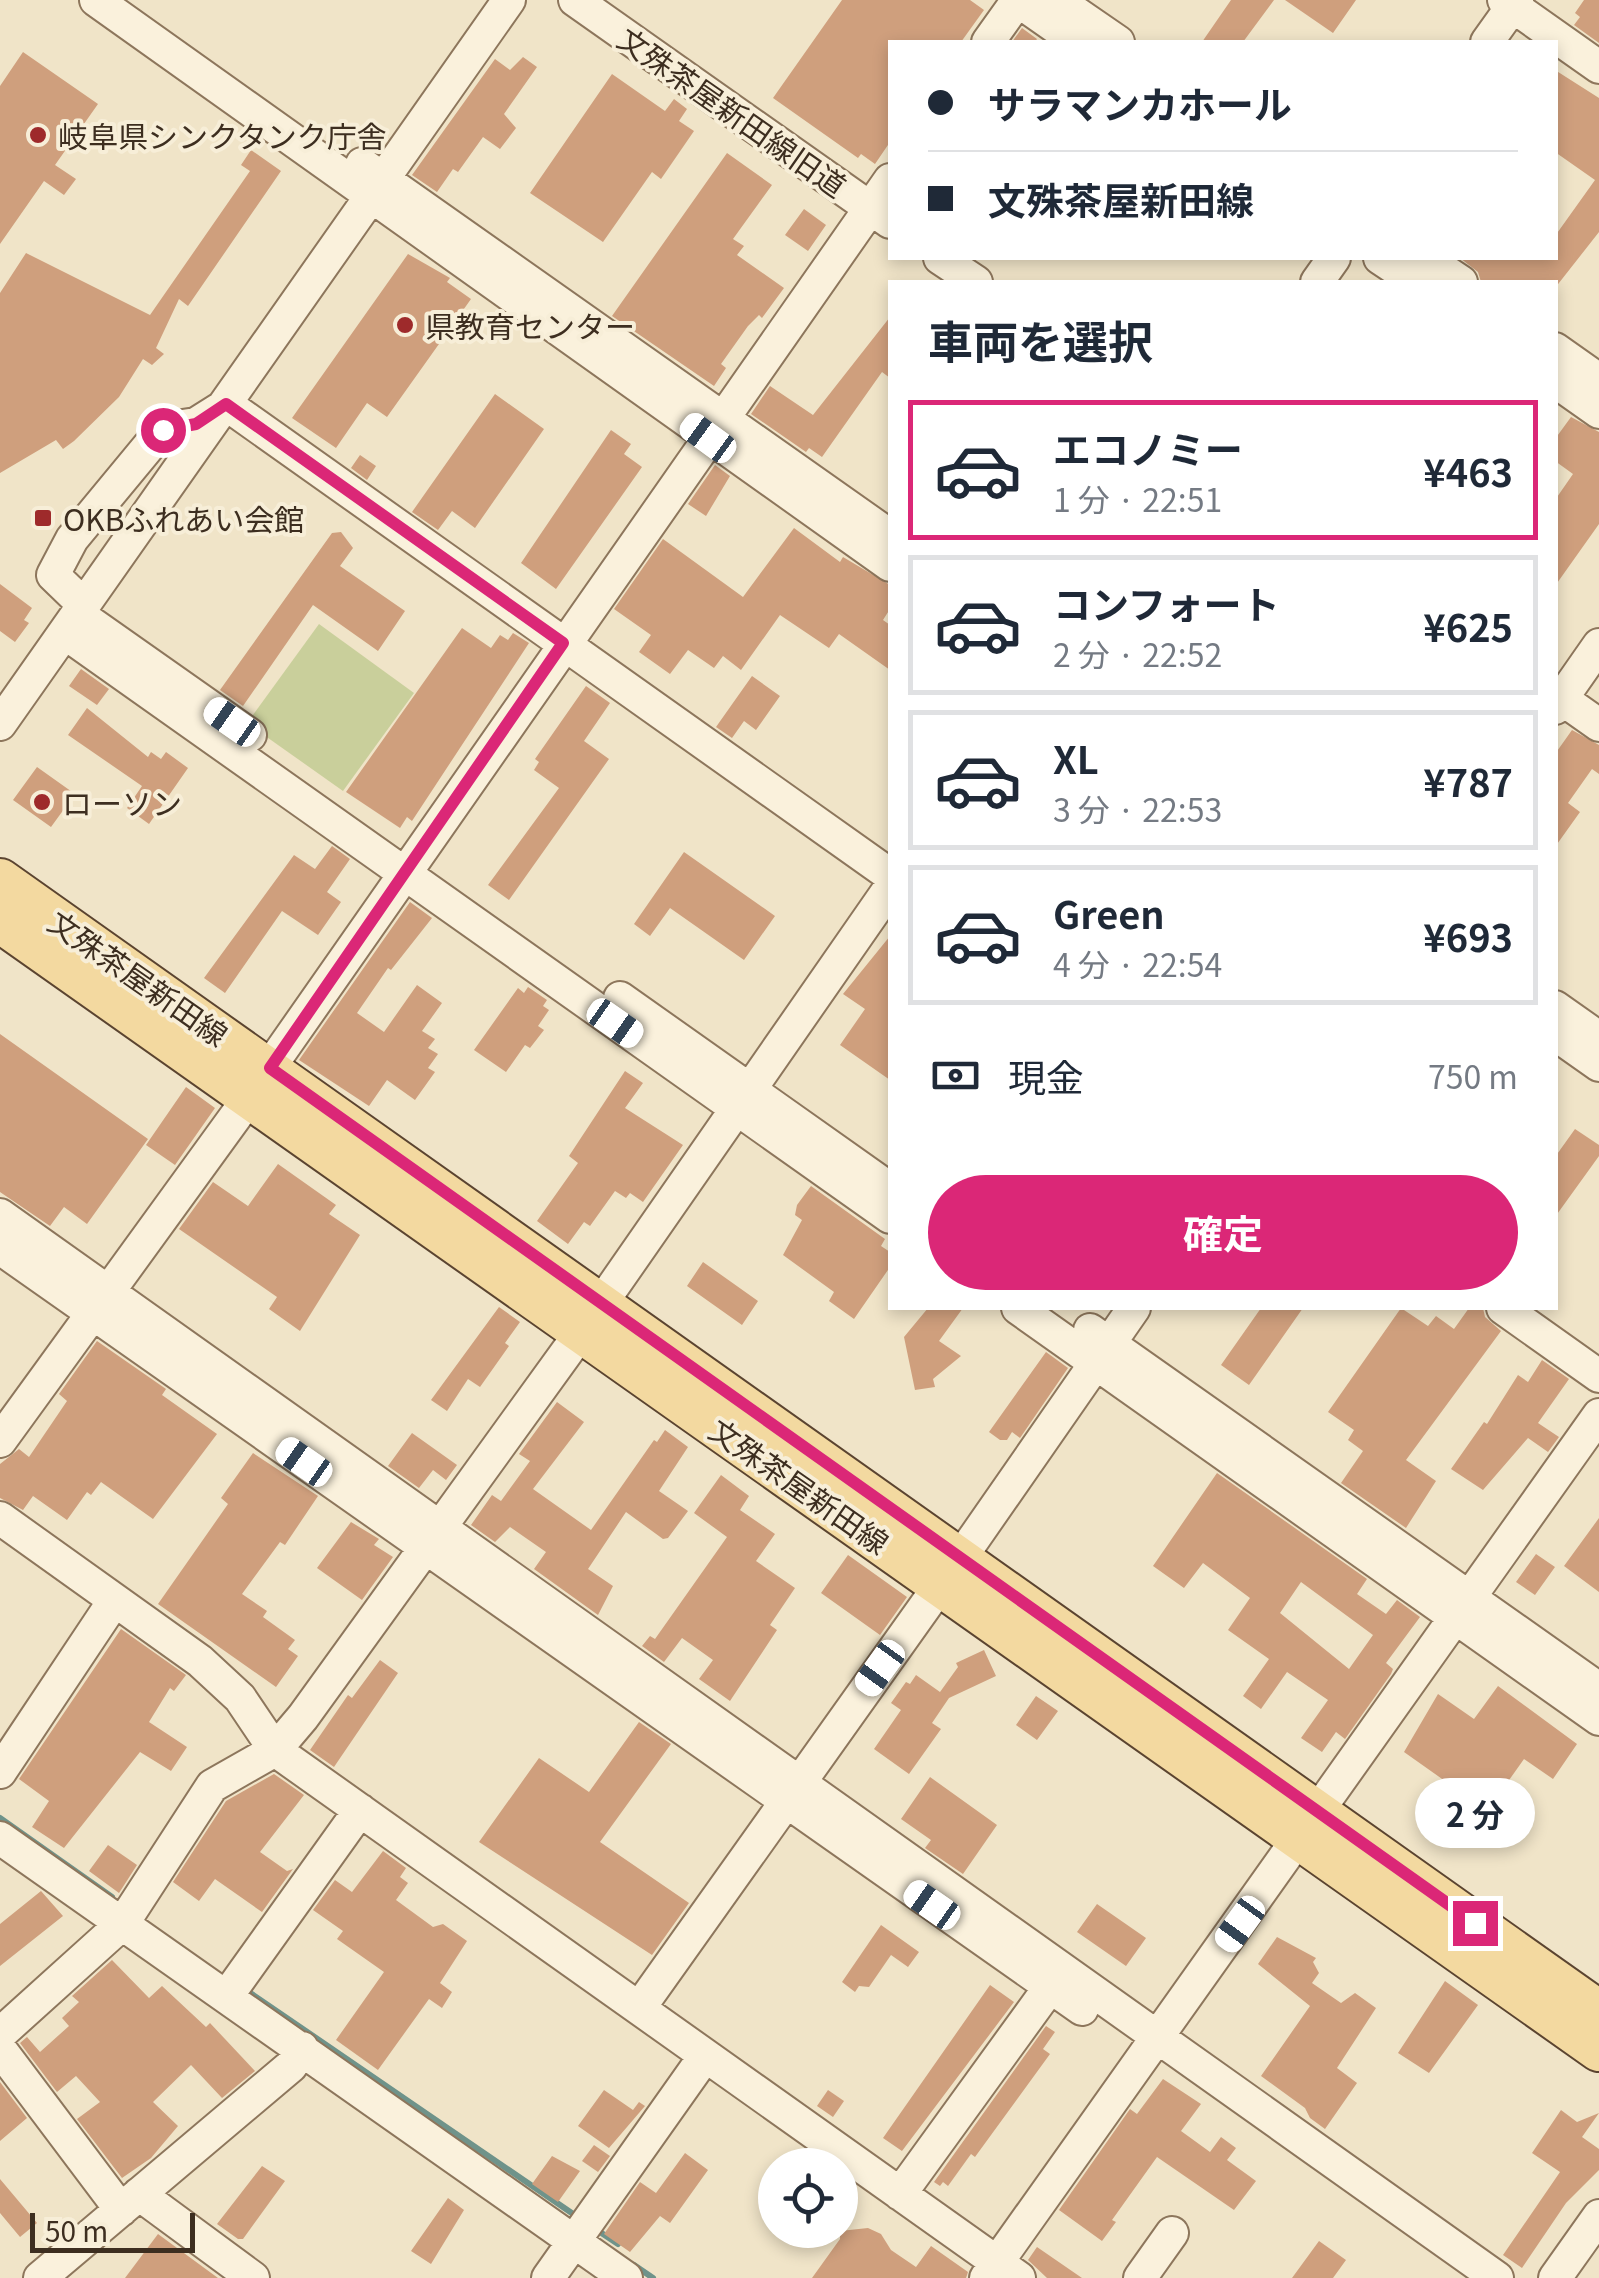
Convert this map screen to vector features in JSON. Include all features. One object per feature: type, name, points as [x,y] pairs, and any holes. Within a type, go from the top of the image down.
[{"type":"main road","name":"文殊茶屋新田線","points":[[0,880],[259,1083],[1310,1825],[1599,2012]]},
{"type":"main road","name":"文殊茶屋新田線","points":[[0,921],[259,1083]]},
{"type":"main road","name":"文殊茶屋新田線","points":[[1310,1825],[1599,2050]]},
{"type":"street","points":[[96,0],[376,188],[716,427],[888,535]]},
{"type":"street","points":[[123,0],[376,188]]},
{"type":"street","points":[[0,724],[509,0]]},
{"type":"street","name":"文殊茶屋新田線旧道","points":[[575,0],[880,215]]},
{"type":"street","points":[[989,40],[1017,0],[1074,40]]},
{"type":"street","points":[[1056,0],[1115,40]]},
{"type":"street","points":[[1488,40],[1511,2],[1599,67]]},
{"type":"street","points":[[0,1441],[259,1083],[716,427],[880,215],[888,187]]},
{"type":"street","points":[[943,260],[973,280]]},
{"type":"street","points":[[1383,260],[1413,280]]},
{"type":"street","points":[[1429,260],[1458,280]]},
{"type":"street","points":[[1558,351],[1599,380]]},
{"type":"street","points":[[1558,382],[1599,412]]},
{"type":"street","points":[[226,404],[196,424],[163,430],[72,539],[53,575],[76,617],[742,1100],[888,1216]]},
{"type":"street","points":[[226,404],[888,874]]},
{"type":"street","points":[[716,427],[888,563]]},
{"type":"street","points":[[1558,699],[1599,645]]},
{"type":"street","points":[[1558,701],[1599,725]]},
{"type":"street","points":[[0,2034],[123,1924],[212,1786],[275,1750],[591,1317],[888,891]]},
{"type":"street","points":[[1558,1008],[1599,1038]]},
{"type":"street","points":[[1558,1036],[1599,1065]]},
{"type":"street","points":[[742,1100],[888,1189]]},
{"type":"street","points":[[0,1216],[100,1302],[1153,2045],[1497,2278]]},
{"type":"street","points":[[0,1248],[100,1302]]},
{"type":"street","points":[[1022,1310],[1103,1353],[1464,1608],[1599,1719]]},
{"type":"street","points":[[1065,1310],[1103,1353]]},
{"type":"street","points":[[640,2007],[1133,1310]]},
{"type":"street","points":[[1506,1310],[1599,1376]]},
{"type":"street","points":[[0,1518],[200,1662],[240,1698],[275,1750],[900,2194],[1000,2273],[1153,2045],[1599,1415]]},
{"type":"street","points":[[0,1772],[114,1600]]},
{"type":"street","points":[[1464,1608],[1599,1688]]},
{"type":"street","points":[[792,1792],[1050,1987],[1153,2045],[1461,2278]]},
{"type":"street","points":[[228,1996],[360,1810]]},
{"type":"street","points":[[0,1838],[626,2278]]},
{"type":"street","points":[[900,2194],[1050,1987]]},
{"type":"street","points":[[40,2278],[290,2066],[302,2048]]},
{"type":"street","points":[[0,2049],[130,2202],[253,2278]]},
{"type":"street","points":[[548,2278],[705,2056]]},
{"type":"street","points":[[1555,2278],[1599,2216]]},
{"type":"street","points":[[1140,2278],[1172,2233]]},
{"type":"green space","points":[[319,624],[414,693],[343,791],[247,723]]},
{"type":"building","points":[[842,0],[970,0],[984,10],[962,40],[888,40],[888,145],[875,164],[861,154],[858,158],[773,98]]},
{"type":"building","points":[[1231,0],[1274,0],[1244,40],[1203,40]]},
{"type":"building","points":[[1285,0],[1356,0],[1333,33]]},
{"type":"building","points":[[1584,0],[1599,0],[1599,43],[1574,25],[1580,17],[1575,13]]},
{"type":"building","points":[[1022,28],[1037,39],[1036,40],[1013,40]]},
{"type":"building","name":"岐阜県シンクタンク庁舎","points":[[23,52],[98,104],[55,165],[76,179],[64,195],[44,181],[0,244],[0,86]]},
{"type":"building","points":[[523,57],[537,67],[504,114],[516,128],[500,149],[483,137],[458,172],[453,169],[437,192],[412,175],[495,59],[510,70]]},
{"type":"building","points":[[1558,72],[1599,98],[1599,232],[1558,284],[1558,280],[1480,280],[1478,272],[1463,260],[1558,260],[1558,232],[1595,180],[1558,154]]},
{"type":"building","points":[[612,74],[665,111],[674,99],[687,109],[679,121],[694,131],[661,179],[652,172],[603,242],[530,193]]},
{"type":"building","points":[[251,150],[281,171],[188,306],[179,299],[156,348],[164,354],[152,365],[143,359],[119,397],[63,449],[56,440],[0,473],[0,293],[26,253],[150,315],[250,171],[241,165]]},
{"type":"building","points":[[727,153],[772,185],[733,239],[744,246],[737,255],[784,288],[762,318],[759,315],[748,326],[721,364],[726,368],[714,386],[612,316]]},
{"type":"building","points":[[804,209],[826,225],[808,251],[785,235]]},
{"type":"building","name":"県教育センター","points":[[408,254],[450,278],[447,282],[471,299],[387,417],[367,403],[336,448],[292,418]]},
{"type":"building","points":[[888,320],[888,376],[882,372],[822,457],[809,448],[806,452],[751,414],[770,386],[813,415]]},
{"type":"building","points":[[495,394],[544,429],[475,528],[452,511],[438,530],[412,512]]},
{"type":"building","points":[[1571,417],[1599,432],[1599,524],[1558,582],[1558,496],[1573,474],[1558,463],[1558,435]]},
{"type":"building","points":[[611,430],[631,444],[624,454],[642,467],[556,589],[521,563]]},
{"type":"building","points":[[360,455],[376,466],[367,480],[351,468]]},
{"type":"building","points":[[715,465],[730,476],[706,516],[688,504]]},
{"type":"building","points":[[794,528],[840,562],[843,557],[888,584],[888,612],[883,620],[888,624],[888,669],[839,634],[829,648],[780,615],[741,670],[723,656],[714,668],[688,650],[670,674],[639,652],[651,635],[614,609],[663,539],[743,597]]},
{"type":"building","points":[[341,532],[353,548],[340,566],[405,611],[378,651],[313,605],[243,706],[220,690],[332,533]]},
{"type":"building","points":[[0,584],[32,608],[24,620],[29,623],[15,642],[0,631]]},
{"type":"building","points":[[462,628],[491,648],[500,635],[508,640],[513,633],[529,643],[412,821],[407,817],[400,828],[346,792]]},
{"type":"building","points":[[81,669],[109,689],[97,705],[69,686]]},
{"type":"building","points":[[752,676],[780,696],[756,730],[744,721],[732,738],[716,727]]},
{"type":"building","points":[[586,686],[610,703],[584,741],[609,759],[509,900],[488,885],[559,788],[534,770],[539,762],[535,759]]},
{"type":"building","points":[[87,708],[148,757],[151,752],[161,759],[166,752],[188,768],[149,824],[127,808],[142,786],[68,735]]},
{"type":"building","points":[[1572,730],[1599,745],[1599,774],[1592,769],[1568,803],[1580,812],[1558,843],[1558,750]]},
{"type":"building","points":[[37,767],[75,794],[51,827],[13,800]]},
{"type":"building","points":[[332,846],[350,859],[327,892],[341,902],[318,935],[282,911],[225,993],[204,978],[294,855],[315,869]]},
{"type":"building","points":[[684,852],[775,916],[744,960],[670,908],[650,936],[634,924]]},
{"type":"building","points":[[410,902],[432,918],[391,970],[388,968],[357,1013],[384,1032],[417,985],[442,1003],[422,1031],[435,1039],[428,1048],[438,1054],[428,1068],[435,1072],[415,1100],[387,1080],[369,1106],[299,1060]]},
{"type":"building","points":[[888,938],[888,1079],[840,1045],[865,1009],[843,994]]},
{"type":"building","points":[[528,987],[547,1000],[543,1006],[549,1010],[538,1026],[544,1030],[530,1048],[525,1045],[506,1072],[474,1050],[518,988],[524,993]]},
{"type":"building","points":[[0,1034],[148,1139],[87,1224],[64,1207],[50,1226],[0,1192]]},
{"type":"building","points":[[625,1071],[643,1083],[625,1108],[683,1145],[643,1202],[630,1193],[626,1198],[615,1191],[590,1226],[584,1222],[568,1244],[537,1221],[578,1163],[569,1156]]},
{"type":"building","points":[[186,1087],[215,1108],[175,1165],[146,1145]]},
{"type":"building","points":[[1575,1129],[1599,1145],[1599,1156],[1558,1213],[1558,1153]]},
{"type":"building","points":[[278,1164],[336,1205],[329,1214],[360,1235],[300,1331],[269,1309],[277,1297],[179,1229],[213,1182],[248,1206]]},
{"type":"building","points":[[811,1186],[885,1239],[881,1246],[888,1251],[888,1270],[854,1319],[829,1301],[834,1292],[783,1255],[802,1220],[795,1215],[797,1205]]},
{"type":"building","points":[[703,1262],[758,1301],[742,1325],[687,1286]]},
{"type":"building","points":[[499,1307],[520,1322],[505,1343],[509,1346],[480,1387],[468,1379],[447,1411],[431,1400]]},
{"type":"building","points":[[926,1310],[962,1310],[939,1341],[961,1356],[933,1379],[935,1387],[915,1390],[904,1337]]},
{"type":"building","points":[[1260,1310],[1302,1310],[1249,1385],[1221,1365]]},
{"type":"building","points":[[1400,1310],[1428,1326],[1436,1316],[1454,1329],[1468,1310],[1483,1310],[1485,1317],[1501,1331],[1406,1460],[1436,1481],[1406,1528],[1341,1483],[1363,1451],[1348,1440],[1354,1430],[1328,1412]]},
{"type":"building","points":[[97,1341],[166,1389],[162,1395],[217,1434],[153,1519],[101,1482],[91,1495],[87,1492],[67,1520],[33,1496],[23,1510],[0,1498],[0,1464],[19,1449],[29,1457],[67,1401],[59,1394]]},
{"type":"building","points":[[1046,1352],[1068,1368],[1020,1438],[1012,1432],[1007,1440],[1000,1440],[989,1432]]},
{"type":"building","points":[[1542,1360],[1569,1379],[1538,1423],[1559,1437],[1548,1452],[1528,1438],[1483,1490],[1451,1469],[1484,1422],[1487,1424],[1518,1375],[1528,1382]]},
{"type":"building","points":[[557,1402],[584,1422],[533,1489],[591,1530],[665,1430],[688,1447],[659,1491],[688,1511],[668,1538],[663,1539],[626,1512],[588,1569],[613,1586],[598,1615],[534,1569],[546,1552],[510,1527],[495,1542],[471,1525],[492,1495],[501,1501],[530,1461],[519,1454]]},
{"type":"building","points":[[412,1433],[457,1465],[446,1480],[433,1470],[419,1488],[388,1466]]},
{"type":"building","points":[[253,1453],[318,1496],[285,1545],[280,1542],[242,1594],[267,1611],[263,1617],[295,1640],[288,1649],[298,1656],[276,1687],[158,1604],[228,1504],[221,1498]]},
{"type":"building","points":[[1217,1473],[1367,1579],[1357,1594],[1386,1614],[1397,1600],[1420,1617],[1386,1663],[1393,1669],[1391,1674],[1345,1739],[1336,1732],[1322,1752],[1301,1738],[1328,1700],[1287,1672],[1261,1709],[1243,1696],[1269,1659],[1228,1630],[1250,1598],[1203,1563],[1184,1588],[1153,1566]],"holes":[[[1301,1582],[1373,1635],[1349,1669],[1280,1613]]]},
{"type":"building","points":[[721,1475],[749,1496],[740,1510],[775,1534],[756,1561],[795,1588],[770,1625],[777,1630],[730,1701],[699,1679],[713,1660],[682,1638],[664,1662],[642,1646],[650,1636],[655,1639],[727,1537],[694,1513]]},
{"type":"building","points":[[1599,1518],[1599,1592],[1564,1566]]},
{"type":"building","points":[[351,1522],[379,1539],[374,1545],[393,1557],[362,1600],[317,1568]]},
{"type":"building","points":[[1536,1554],[1555,1567],[1535,1595],[1516,1582]]},
{"type":"building","points":[[848,1555],[907,1597],[880,1635],[821,1593]]},
{"type":"building","points":[[121,1629],[186,1675],[174,1691],[170,1688],[149,1722],[187,1747],[171,1771],[140,1752],[64,1848],[32,1827],[49,1801],[19,1779]]},
{"type":"building","points":[[984,1650],[996,1676],[949,1698],[932,1723],[941,1729],[909,1774],[874,1749],[901,1710],[891,1703],[906,1682],[910,1684],[916,1675],[940,1692],[958,1667],[956,1663]]},
{"type":"building","points":[[380,1660],[398,1673],[334,1767],[310,1750],[348,1695],[352,1698]]},
{"type":"building","points":[[1498,1686],[1577,1744],[1553,1779],[1524,1759],[1468,1838],[1425,1808],[1445,1781],[1404,1752],[1438,1694],[1474,1719]]},
{"type":"building","points":[[1036,1696],[1058,1711],[1037,1740],[1016,1725]]},
{"type":"building","points":[[639,1722],[671,1744],[600,1842],[689,1903],[652,1955],[479,1842],[539,1758],[589,1792]]},
{"type":"building","points":[[274,1774],[304,1795],[260,1852],[287,1871],[293,1869],[262,1912],[215,1879],[199,1901],[173,1882],[226,1801]]},
{"type":"building","points":[[930,1777],[997,1825],[963,1874],[925,1848],[931,1840],[901,1819]]},
{"type":"building","points":[[108,1845],[137,1865],[119,1893],[89,1871]]},
{"type":"building","points":[[383,1851],[406,1868],[400,1877],[408,1883],[396,1900],[433,1927],[443,1924],[467,1941],[440,1983],[452,1992],[442,2008],[429,1999],[378,2070],[336,2040],[384,1972],[337,1939],[343,1931],[313,1910],[335,1880],[352,1892]]},
{"type":"building","points":[[41,1891],[63,1916],[0,1966],[0,1924]]},
{"type":"building","points":[[1097,1904],[1146,1938],[1126,1966],[1077,1932]]},
{"type":"building","points":[[881,1925],[919,1952],[908,1967],[891,1955],[869,1987],[859,1986],[855,1992],[842,1982]]},
{"type":"building","points":[[1277,1937],[1316,1958],[1313,1962],[1319,1973],[1312,1983],[1341,2003],[1355,1993],[1376,2008],[1337,2068],[1357,2083],[1325,2129],[1310,2118],[1305,2108],[1261,2076],[1310,2006],[1258,1964]]},
{"type":"building","points":[[112,1960],[149,1998],[162,1986],[206,2027],[210,2023],[255,2071],[222,2098],[191,2065],[153,2102],[178,2126],[151,2158],[122,2178],[77,2119],[100,2102],[76,2076],[57,2092],[20,2043],[27,2037],[40,2052],[69,2026],[62,2018],[79,2002],[72,1996]]},
{"type":"building","points":[[1445,1981],[1478,2005],[1429,2073],[1398,2053]]},
{"type":"building","points":[[990,1985],[1014,2002],[902,2151],[883,2138]]},
{"type":"building","points":[[1046,2026],[1055,2032],[1043,2049],[1050,2054],[975,2157],[971,2154],[948,2186],[934,2182]]},
{"type":"building","points":[[1163,2079],[1201,2104],[1181,2131],[1210,2152],[1221,2137],[1236,2148],[1227,2160],[1256,2181],[1234,2210],[1157,2157],[1112,2220],[1116,2222],[1102,2241],[1059,2210],[1130,2109],[1137,2114]]},
{"type":"building","points":[[0,2082],[27,2118],[0,2141]]},
{"type":"building","points":[[604,2090],[633,2110],[639,2102],[645,2106],[609,2148],[578,2126]]},
{"type":"building","points":[[828,2090],[844,2101],[833,2117],[817,2106]]},
{"type":"building","points":[[1561,2110],[1577,2122],[1599,2113],[1582,2137],[1599,2149],[1599,2170],[1566,2203],[1522,2268],[1503,2255],[1560,2172],[1532,2153]]},
{"type":"building","points":[[594,2145],[610,2156],[598,2172],[582,2161]]},
{"type":"building","points":[[685,2153],[708,2170],[670,2223],[660,2216],[630,2252],[604,2234],[640,2182],[656,2193]]},
{"type":"building","points":[[552,2156],[580,2171],[558,2202],[532,2184]]},
{"type":"building","points":[[262,2166],[285,2181],[243,2239],[238,2239],[217,2224]]},
{"type":"building","points":[[0,2179],[37,2223],[20,2237],[0,2213]]},
{"type":"building","points":[[448,2198],[464,2210],[431,2264],[411,2251]]},
{"type":"building","points":[[868,2228],[881,2234],[891,2250],[916,2267],[931,2246],[968,2272],[966,2278],[812,2278],[834,2248],[858,2248],[858,2229]]},
{"type":"building","points":[[158,2234],[218,2278],[125,2278]]},
{"type":"building","points":[[1319,2241],[1346,2260],[1333,2278],[1292,2278]]},
{"type":"building","points":[[1037,2247],[1082,2278],[1047,2278],[1028,2260]]},
{"type":"waterway","points":[[0,1818],[112,1897]]},
{"type":"waterway","points":[[243,1988],[579,2218]]},
{"type":"waterway","points":[[594,2228],[618,2244]]},
{"type":"waterway","points":[[634,2265],[653,2278]]},
{"type":"place","name":"岐阜県シンクタンク庁舎","points":[[38,135]]},
{"type":"place","name":"県教育センター","points":[[405,325]]},
{"type":"place","name":"OKBふれあい会館","points":[[43,518]]},
{"type":"place","name":"ローソン","points":[[42,802]]},
{"type":"route","points":[[163,430],[196,424],[226,404],[563,643],[270,1068],[1475,1923]]}]
